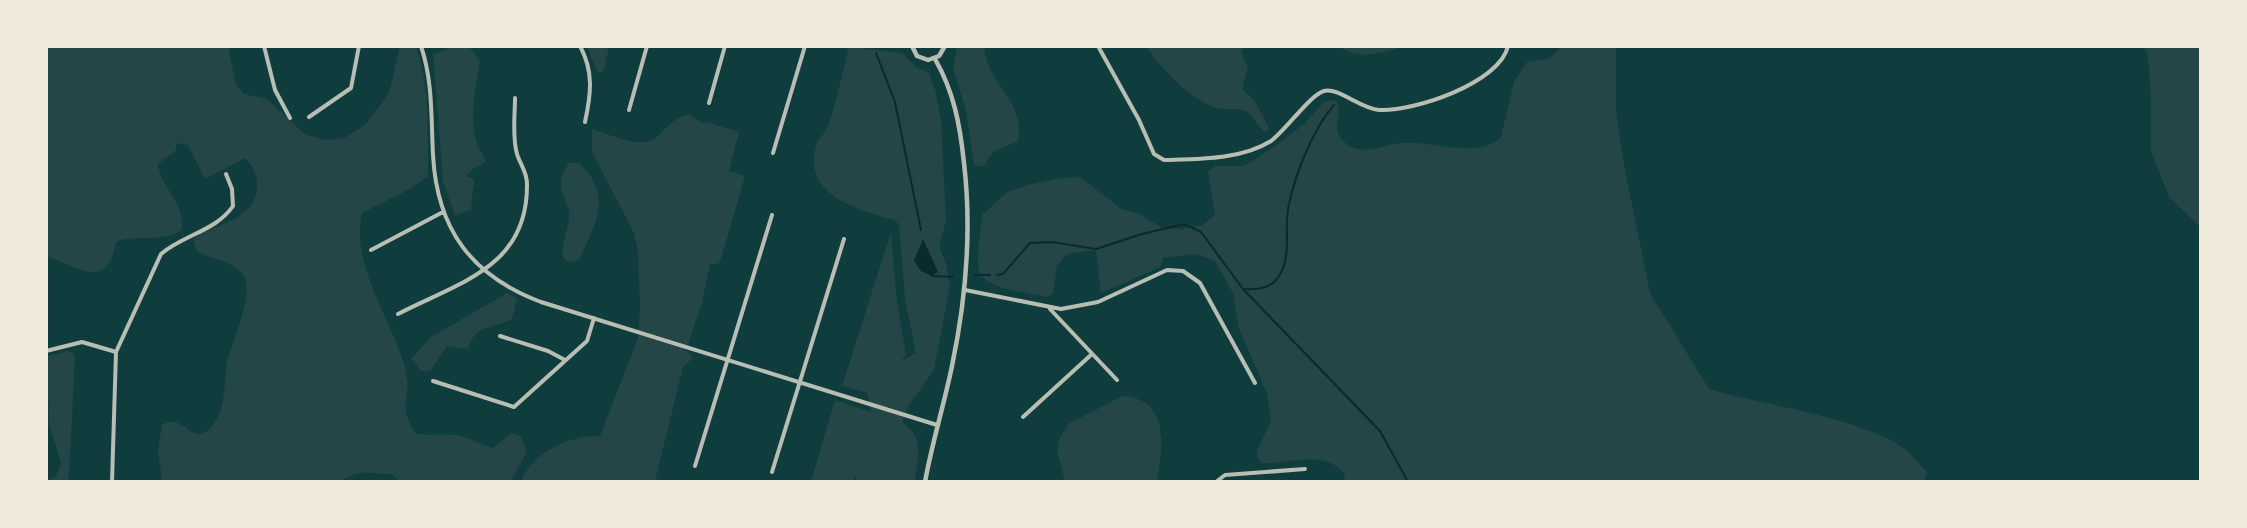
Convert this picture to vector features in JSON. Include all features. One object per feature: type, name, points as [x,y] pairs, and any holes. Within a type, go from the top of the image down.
[{"type":"street","points":[[264,46],[275,90],[290,118]]},
{"type":"street","points":[[309,117],[351,88],[359,46]]},
{"type":"street","points":[[421,46],[432,92],[433,156],[437,194],[457,240],[483,270],[516,293],[937,425]]},
{"type":"street","points":[[580,46],[586,58],[591,82],[585,122]]},
{"type":"street","points":[[628,110],[647,46]]},
{"type":"street","points":[[709,103],[725,46]]},
{"type":"street","points":[[773,153],[806,46]]},
{"type":"street","points":[[912,46],[919,57],[935,59]]},
{"type":"street","points":[[935,59],[945,46]]},
{"type":"street","points":[[1098,46],[1139,120],[1154,154],[1164,160],[1226,155],[1258,147],[1283,130],[1313,97],[1323,91],[1336,92],[1354,102],[1377,110],[1424,103],[1448,94],[1492,70],[1504,59],[1509,46]]},
{"type":"street","points":[[925,482],[952,368],[965,290],[967,190],[960,131],[952,97],[935,59]]},
{"type":"street","points":[[398,314],[483,270],[505,253],[518,235],[524,219],[527,185],[526,174],[516,152],[514,98]]},
{"type":"street","points":[[112,482],[116,352],[161,254],[172,244],[209,228],[233,206],[232,189],[226,174]]},
{"type":"street","points":[[371,250],[443,212]]},
{"type":"street","points":[[695,466],[772,215]]},
{"type":"street","points":[[772,472],[844,239]]},
{"type":"street","points":[[965,290],[996,294],[1050,308],[1080,307],[1098,302],[1158,273],[1174,269],[1183,271],[1200,283],[1255,383]]},
{"type":"street","points":[[1050,308],[1117,380]]},
{"type":"street","points":[[433,381],[514,407],[587,341],[594,318]]},
{"type":"street","points":[[500,336],[548,351],[565,360]]},
{"type":"street","points":[[46,351],[82,342],[116,352]]},
{"type":"street","points":[[1023,417],[1092,354]]},
{"type":"street","points":[[1216,482],[1225,475],[1305,469]]},
{"type":"shaded area","points":[[1563,46],[1616,47],[1616,110],[1624,165],[1650,293],[1709,389],[1825,417],[1871,431],[1893,441],[1906,451],[1927,472],[1924,481],[1344,482],[1345,475],[1337,467],[1317,459],[1261,463],[1256,453],[1271,421],[1267,393],[1239,329],[1233,293],[1215,261],[1196,254],[1163,258],[1160,267],[1101,293],[1096,250],[1067,254],[1057,266],[1053,293],[1047,297],[998,286],[989,282],[979,271],[978,252],[982,215],[1006,193],[1027,185],[1061,178],[1080,177],[1121,209],[1138,213],[1162,228],[1182,229],[1203,225],[1215,214],[1208,172],[1215,166],[1244,166],[1304,124],[1324,102],[1336,100],[1339,113],[1338,133],[1353,148],[1367,149],[1401,143],[1457,148],[1490,144],[1501,137],[1514,82],[1527,62],[1550,58]]},
{"type":"shaded area","points":[[47,47],[228,47],[236,85],[244,94],[267,99],[306,135],[326,140],[344,138],[365,125],[389,93],[400,47],[416,47],[426,94],[428,176],[408,190],[362,213],[360,234],[362,254],[367,274],[406,372],[406,410],[411,425],[417,434],[458,435],[493,448],[511,433],[521,436],[527,452],[511,481],[399,481],[392,474],[358,473],[340,482],[162,481],[158,450],[162,425],[176,422],[190,431],[201,434],[209,430],[217,418],[223,402],[228,358],[246,299],[246,282],[243,275],[232,265],[197,251],[193,239],[232,220],[249,208],[257,188],[256,175],[245,158],[205,179],[188,145],[176,143],[176,150],[158,164],[163,181],[180,210],[182,230],[165,237],[132,238],[116,242],[112,258],[106,267],[98,271],[89,272],[47,256]]},
{"type":"shaded area","points":[[452,47],[470,48],[480,61],[473,122],[477,144],[486,162],[466,176],[474,179],[471,210],[455,216],[443,181],[433,54]]},
{"type":"shaded area","points":[[587,47],[609,47],[604,69],[599,74]]},
{"type":"shaded area","points":[[849,47],[902,53],[916,67],[929,73],[941,119],[946,221],[939,246],[947,267],[950,286],[934,370],[908,406],[902,422],[914,434],[917,441],[915,481],[856,481],[857,475],[852,481],[811,482],[835,400],[871,412],[867,393],[842,386],[891,232],[896,294],[906,355],[900,362],[916,353],[905,299],[899,225],[895,220],[865,211],[836,197],[824,187],[817,175],[814,161],[817,143],[831,118]]},
{"type":"shaded area","points":[[957,47],[984,47],[992,73],[1017,115],[1018,141],[993,152],[983,167],[974,165],[966,110],[953,69]]},
{"type":"shaded area","points":[[1147,47],[1244,47],[1241,52],[1248,68],[1243,90],[1255,101],[1269,128],[1265,132],[1250,114],[1243,110],[1220,109],[1200,100],[1169,74]]},
{"type":"shaded area","points":[[1341,47],[1403,47],[1380,53],[1355,54]]},
{"type":"shaded area","points":[[2143,47],[2200,47],[2200,227],[2169,197],[2151,151],[2148,56]]},
{"type":"shaded area","points":[[690,115],[704,124],[706,122],[739,132],[729,171],[745,176],[720,262],[715,265],[710,263],[702,303],[686,350],[693,358],[683,367],[655,481],[520,482],[533,462],[553,448],[564,442],[588,436],[600,436],[638,338],[640,308],[638,252],[634,233],[592,152],[592,129],[627,140],[645,142],[653,140],[676,120]]},
{"type":"shaded area","points":[[569,163],[579,163],[590,175],[599,199],[591,235],[579,260],[568,262],[563,258],[563,252],[569,212],[561,184],[564,171]]},
{"type":"shaded area","points":[[923,239],[938,272],[932,276],[921,271],[914,261]]},
{"type":"shaded area","points":[[507,293],[517,299],[512,319],[479,331],[468,349],[447,346],[430,371],[422,371],[411,359],[431,337]]},
{"type":"shaded area","points":[[69,351],[75,356],[68,481],[47,481],[56,476],[61,463],[49,424],[47,356]]},
{"type":"shaded area","points":[[1123,396],[1138,399],[1149,406],[1156,416],[1161,440],[1157,481],[1065,481],[1057,451],[1059,440],[1068,424]]},
{"type":"waterway","points":[[876,53],[895,102],[921,230]]},
{"type":"waterway","points":[[1243,289],[1258,289],[1272,284],[1283,268],[1287,250],[1287,213],[1296,178],[1312,138],[1334,105]]},
{"type":"waterway","points":[[997,275],[1003,274],[1030,243],[1052,242],[1096,249],[1142,234],[1184,224],[1201,232],[1243,289],[1380,431],[1408,482]]},
{"type":"waterway","points":[[931,273],[932,276],[953,277]]},
{"type":"waterway","points":[[975,275],[990,275]]}]
